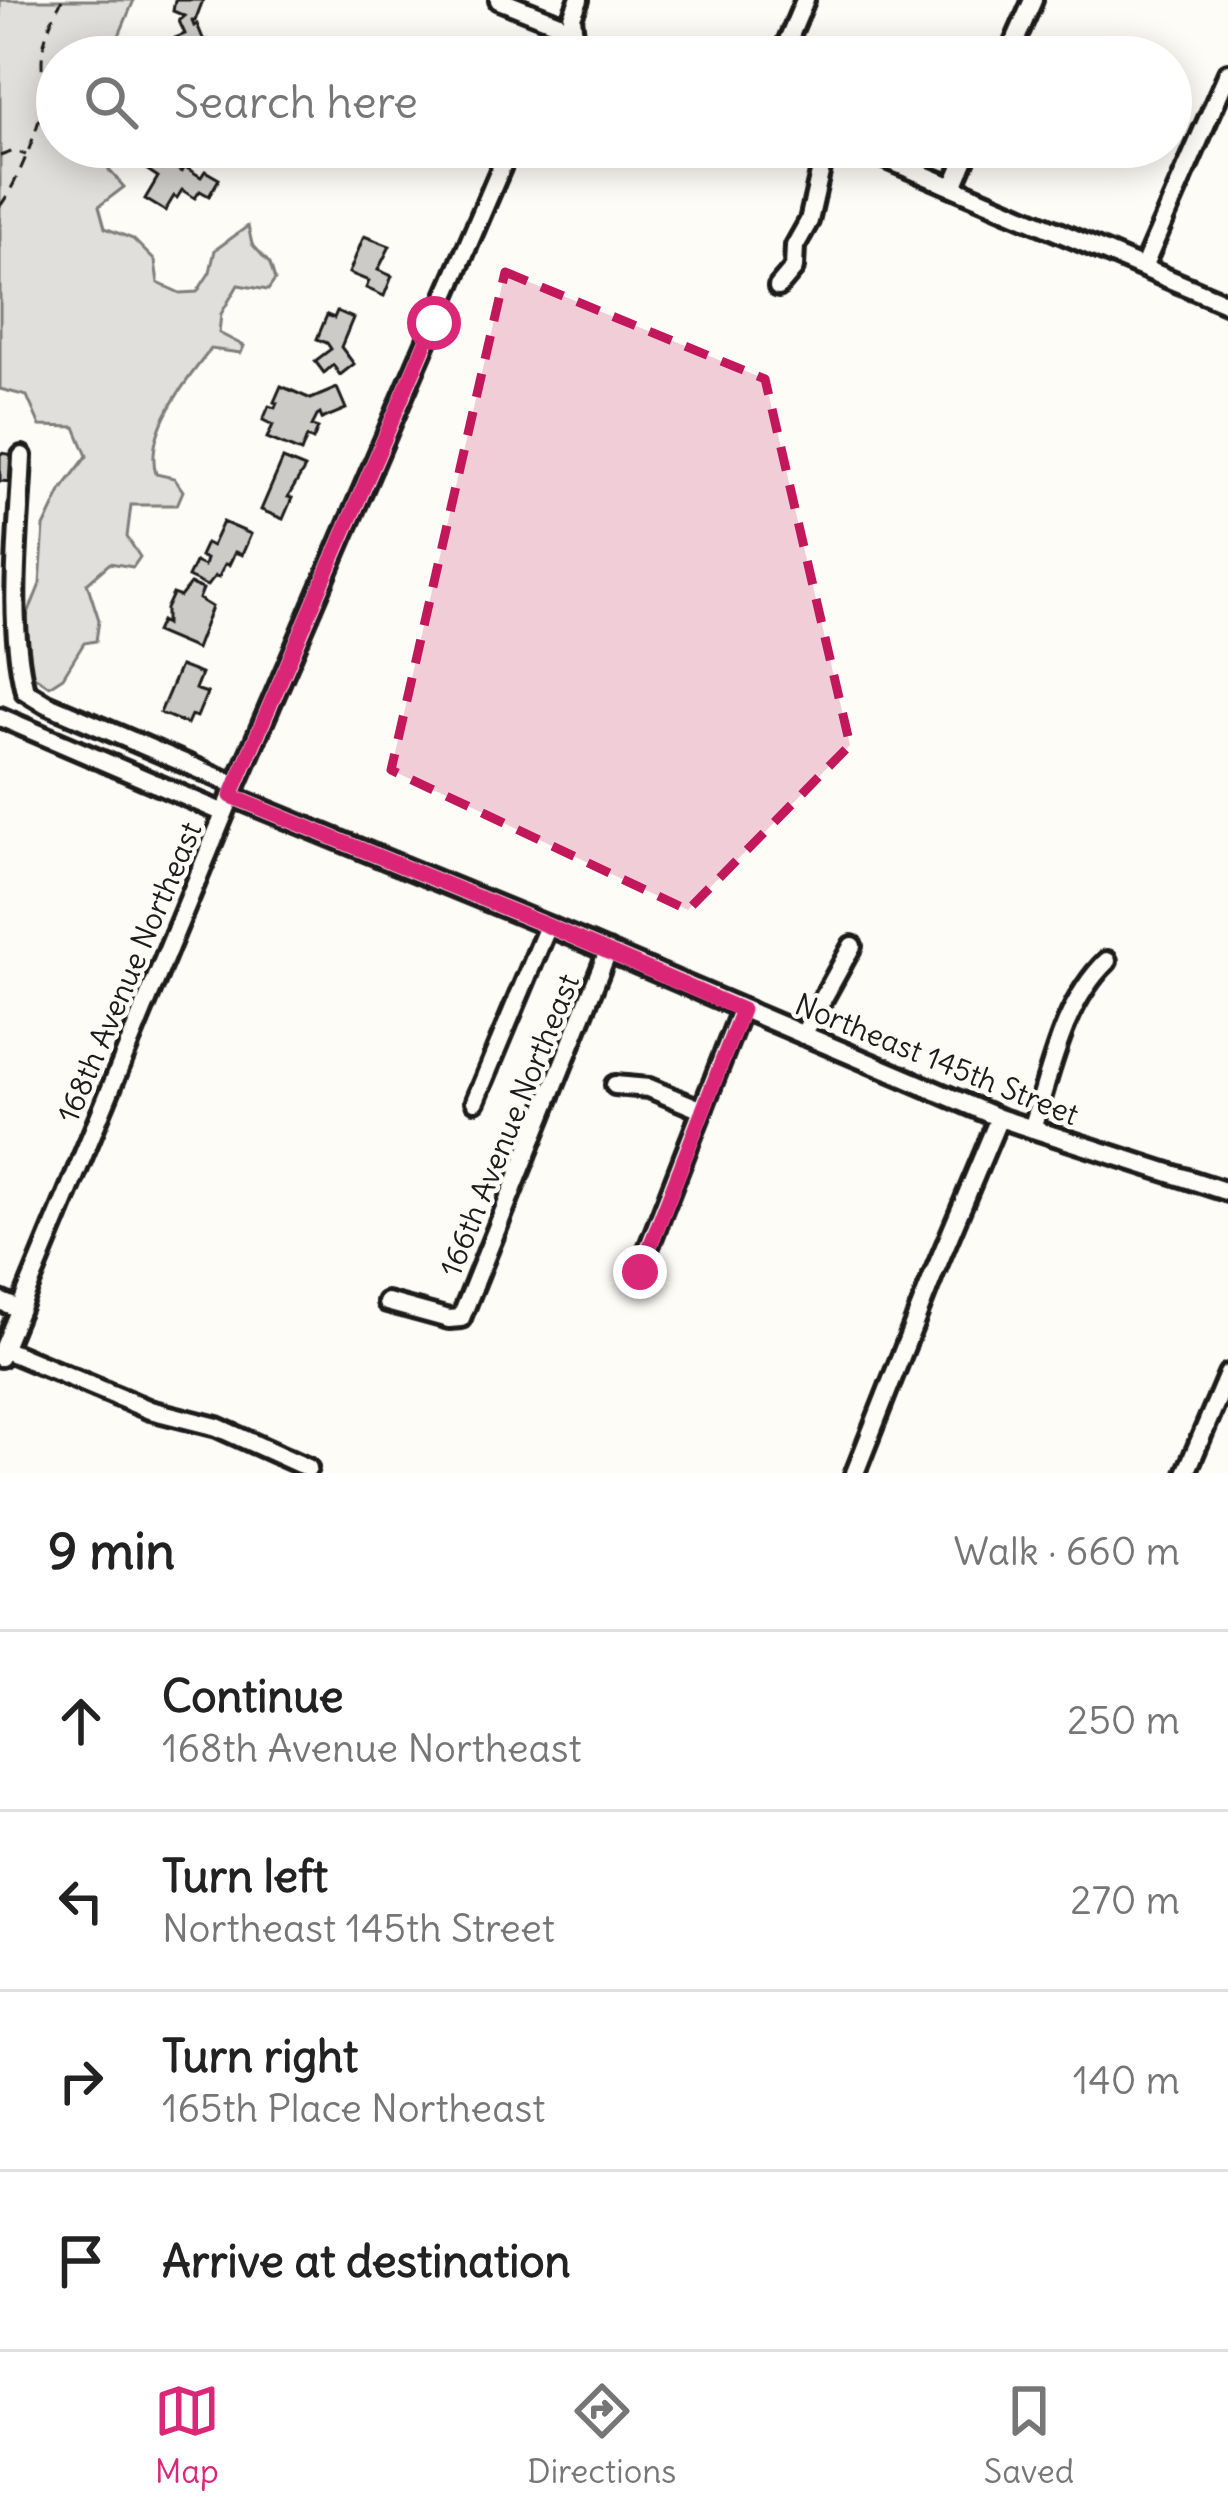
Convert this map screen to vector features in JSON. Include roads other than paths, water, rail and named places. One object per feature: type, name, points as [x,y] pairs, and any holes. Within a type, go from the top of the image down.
[{"type":"street","points":[[499,0],[557,23],[566,36]]},
{"type":"street","points":[[574,36],[572,17],[579,0]]},
{"type":"street","points":[[790,36],[805,0]]},
{"type":"street","points":[[1017,36],[1033,0]]},
{"type":"street","points":[[1192,155],[1228,73]]},
{"type":"street","name":"168th Avenue Northeast","points":[[2,1353],[230,798],[501,168]]},
{"type":"street","points":[[778,287],[794,268],[795,245],[809,221],[821,168]]},
{"type":"street","points":[[908,168],[1228,304]]},
{"type":"street","points":[[953,187],[961,168]]},
{"type":"street","points":[[1142,268],[1186,168]]},
{"type":"street","points":[[22,456],[16,610],[25,691],[230,798]]},
{"type":"street","name":"Northeast 145th Street","points":[[0,716],[230,798],[548,926],[999,1118],[1228,1192]]},
{"type":"street","points":[[475,1101],[548,926]]},
{"type":"street","points":[[802,1035],[852,946]]},
{"type":"street","name":"166th Avenue Northeast","points":[[386,1302],[461,1318],[608,951]]},
{"type":"street","points":[[1032,1129],[1058,1043],[1096,972],[1107,962]]},
{"type":"street","points":[[640,1272],[742,1010]]},
{"type":"street","points":[[615,1084],[649,1088],[702,1110]]},
{"type":"street","points":[[855,1473],[999,1118]]},
{"type":"street","points":[[0,1301],[19,1309]]},
{"type":"street","points":[[2,1353],[150,1410],[218,1427],[308,1468]]},
{"type":"street","points":[[1186,1473],[1228,1374]]}]
